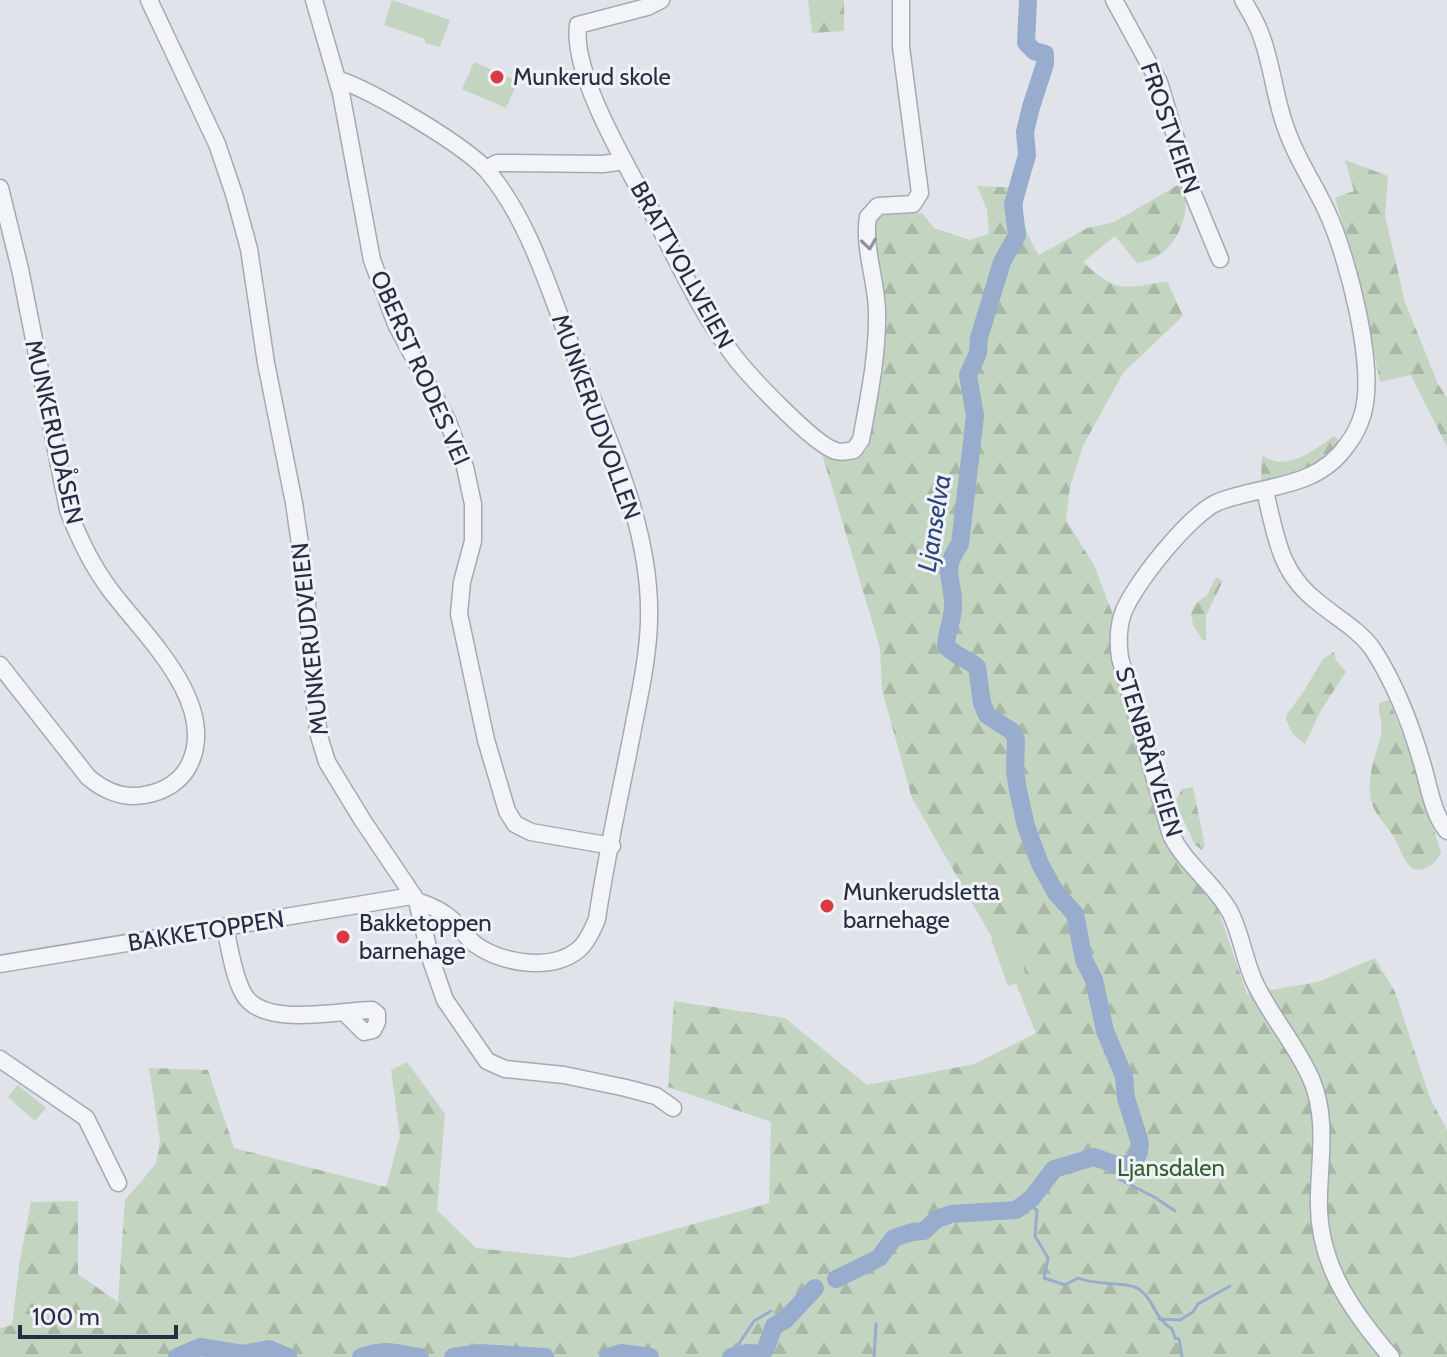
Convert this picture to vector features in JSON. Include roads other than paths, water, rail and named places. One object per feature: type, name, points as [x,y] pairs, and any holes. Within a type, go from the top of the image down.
[{"type":"street","name":"MUNKERUDVEIEN","points":[[149,0],[217,144],[249,249],[266,363],[299,532],[315,706],[322,750],[331,771],[414,898],[445,1000],[487,1061],[505,1069],[564,1075],[626,1088],[656,1096],[673,1108]]},
{"type":"street","name":"OBERST RODES VEI","points":[[314,0],[337,79],[372,260],[396,324],[448,422],[465,467],[473,504],[473,541],[462,582],[459,614],[486,740],[507,811],[515,824],[531,832],[612,846]]},
{"type":"street","name":"BRATTVOLLVEIEN","points":[[661,0],[647,7],[578,25],[577,37],[592,95],[624,161],[728,349],[790,415],[828,448],[838,452],[854,450],[861,440],[876,333],[876,295],[867,235],[868,217],[878,206],[913,204],[920,188],[901,47],[901,0]]},
{"type":"street","name":"FROSTVEIEN","points":[[1114,0],[1159,82],[1191,189],[1220,259]]},
{"type":"street","name":"STENBRÅTVEIEN","points":[[1243,0],[1262,37],[1288,134],[1327,211],[1344,255],[1357,309],[1365,373],[1364,412],[1354,436],[1336,460],[1309,478],[1215,503],[1197,515],[1178,535],[1125,607],[1119,633],[1120,658],[1171,835],[1183,857],[1231,913],[1254,982],[1312,1080],[1322,1122],[1318,1200],[1327,1259],[1349,1305],[1391,1357]]},
{"type":"street","name":"MUNKERUDVOLLEN","points":[[337,79],[364,89],[438,134],[486,169],[498,184],[545,276],[622,476],[638,532],[647,591],[649,623],[640,693],[612,846],[594,927],[578,950],[561,959],[522,962],[480,948],[451,919],[414,898]]},
{"type":"street","points":[[486,169],[497,163],[603,164],[624,161]]},
{"type":"street","name":"MUNKERUDÅSEN","points":[[0,188],[18,259],[68,510],[93,564],[183,686],[197,736],[188,768],[167,789],[157,793],[128,797],[106,790],[78,766],[0,665]]},
{"type":"street","points":[[1265,491],[1287,569],[1304,590],[1364,639],[1374,652],[1409,725],[1438,816],[1447,831]]},
{"type":"street","name":"BAKKETOPPEN","points":[[0,964],[414,898]]},
{"type":"street","points":[[225,928],[239,983],[253,1006],[260,1010],[290,1014],[344,1012]]},
{"type":"street","points":[[0,1059],[86,1118],[118,1183]]},
{"type":"waterway","name":"Ljanselva","points":[[836,1279],[879,1258],[894,1238],[924,1231],[937,1219],[951,1214],[1016,1210],[1032,1198],[1054,1169],[1094,1157],[1117,1165],[1128,1164],[1135,1161],[1139,1152],[1140,1143],[1126,1098],[1124,1076],[1105,1031],[1094,980],[1084,960],[1075,914],[1056,893],[1040,864],[1026,826],[1015,771],[1016,740],[1013,732],[987,715],[982,703],[977,667],[946,646],[953,607],[949,569],[960,544],[975,416],[968,375],[978,353],[979,338],[1002,262],[1017,235],[1013,204],[1027,155],[1025,132],[1045,64],[1045,54],[1034,51],[1026,43],[1028,0]]},
{"type":"waterway","points":[[1114,1164],[1119,1179],[1175,1211]]},
{"type":"waterway","points":[[1026,1203],[1037,1210],[1035,1236],[1048,1258],[1044,1278],[1065,1285],[1078,1278],[1135,1287],[1148,1298],[1161,1319],[1172,1329],[1175,1338],[1179,1339],[1182,1357]]},
{"type":"waterway","points":[[1159,1319],[1180,1320],[1193,1312],[1198,1304],[1230,1286]]},
{"type":"waterway","name":"Ljanselva","points":[[731,1357],[761,1354],[774,1326],[785,1320],[815,1288]]},
{"type":"waterway","points":[[730,1357],[754,1321],[771,1311]]},
{"type":"waterway","points":[[874,1357],[876,1324]]},
{"type":"waterway","name":"Ljanselva","points":[[177,1357],[200,1347],[243,1354],[269,1349],[288,1357]]},
{"type":"waterway","name":"Ljanselva","points":[[361,1357],[384,1352],[420,1357]]},
{"type":"waterway","name":"Ljanselva","points":[[453,1357],[480,1353],[545,1357]]},
{"type":"waterway","name":"Ljanselva","points":[[608,1357],[621,1353],[650,1357]]},
{"type":"place","name":"Munkerud skole","points":[[497,77]]},
{"type":"place","name":"Munkerudsletta barnehage","points":[[827,906]]},
{"type":"place","name":"Bakketoppen barnehage","points":[[343,937]]},
{"type":"park label","name":"Ljansdalen","points":[[1171,1168]]}]
